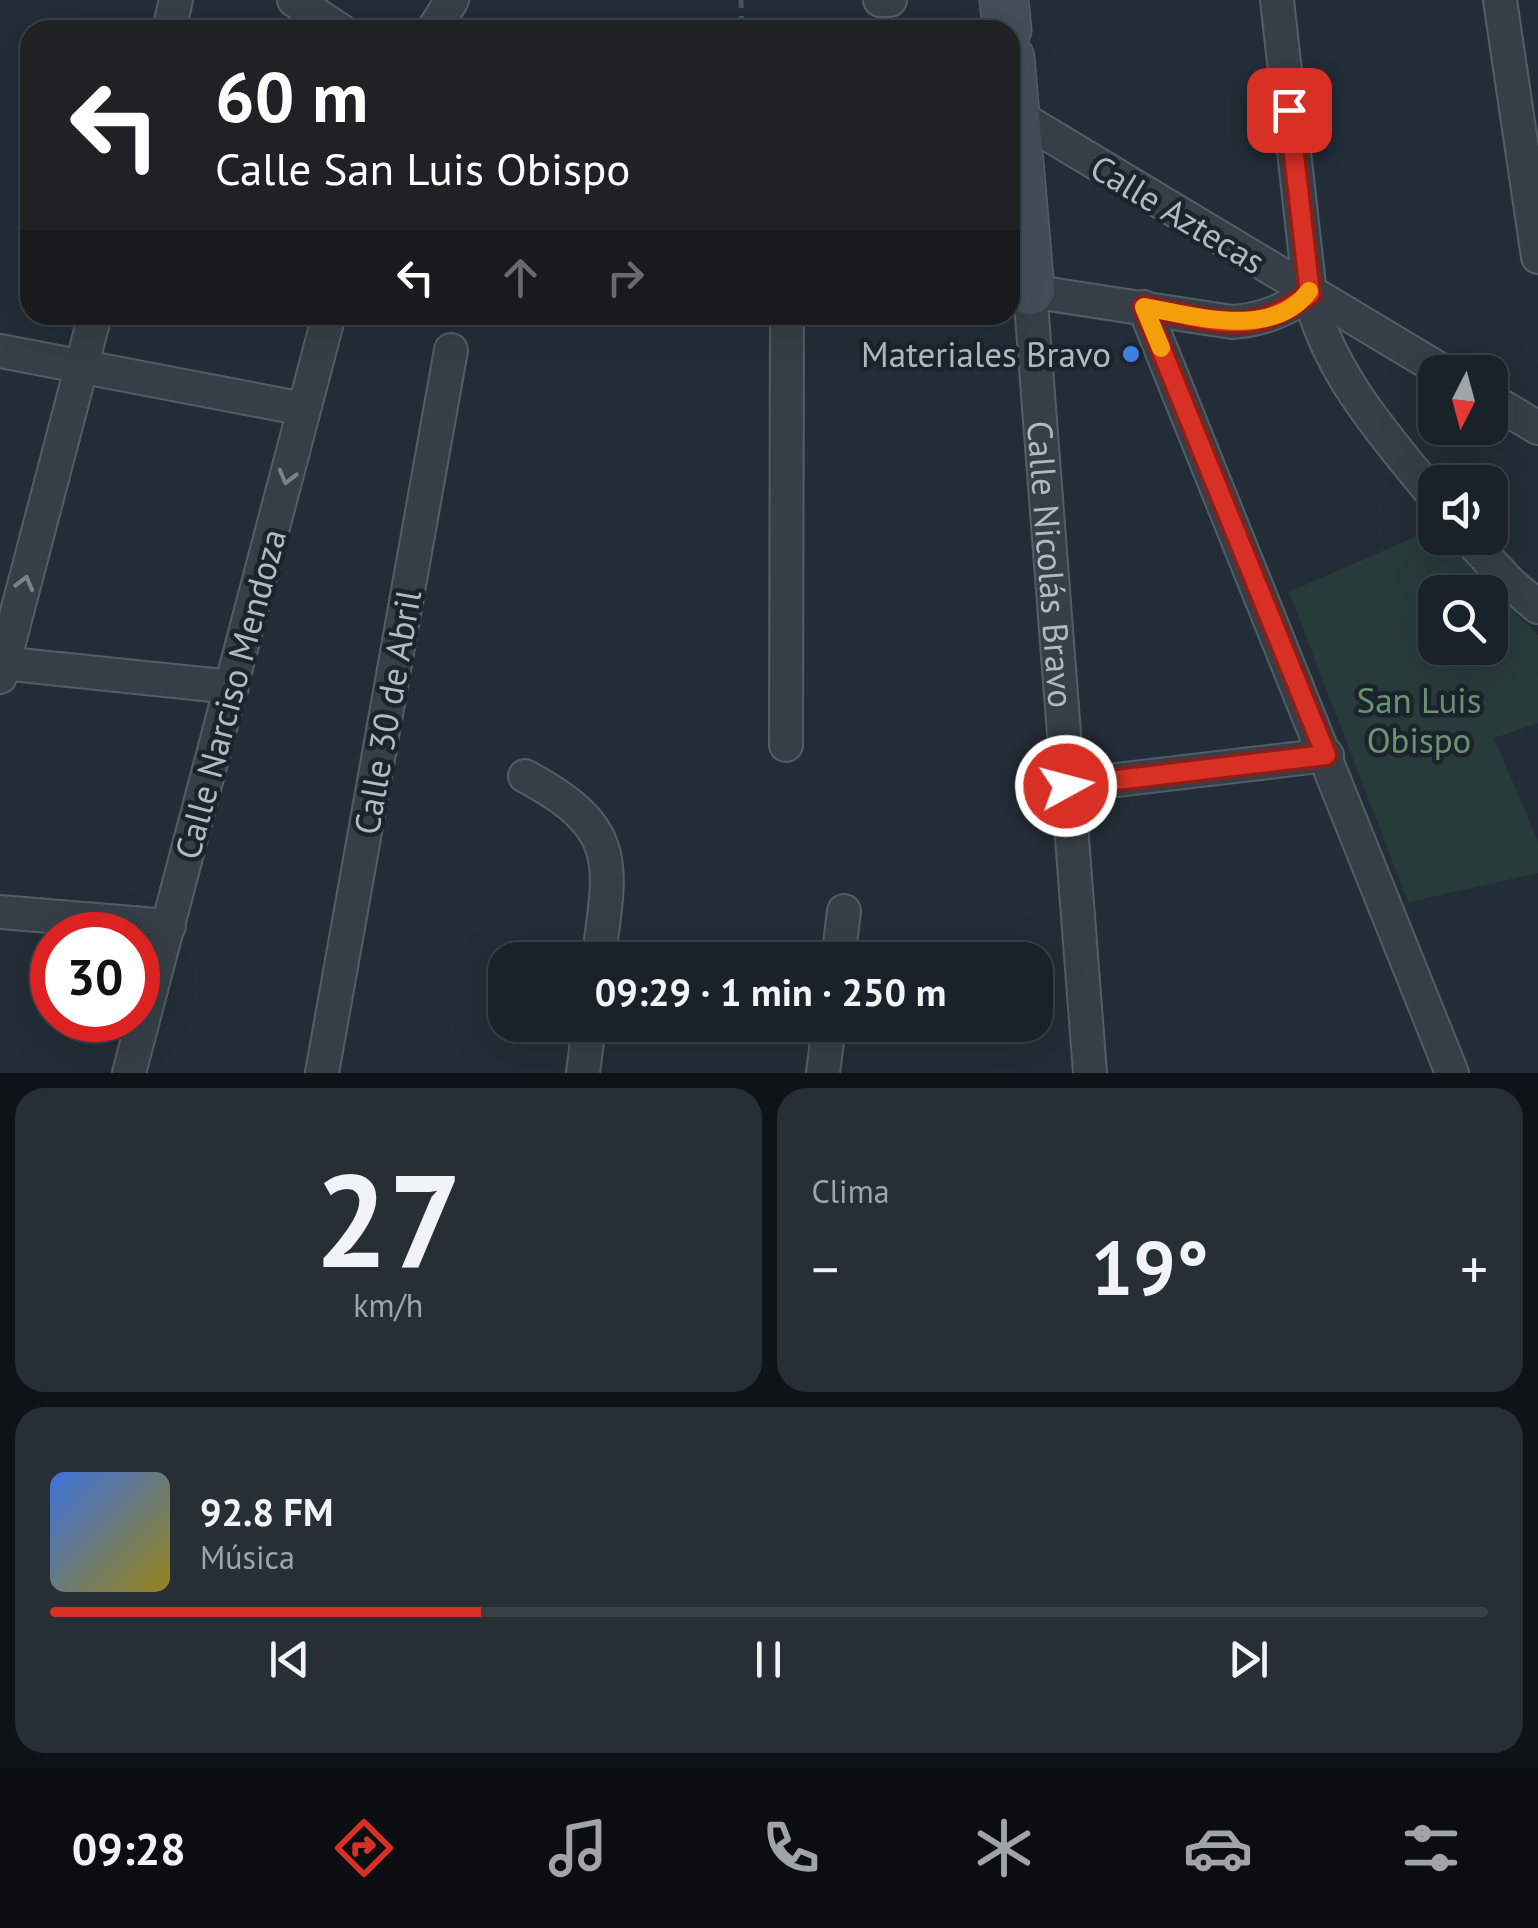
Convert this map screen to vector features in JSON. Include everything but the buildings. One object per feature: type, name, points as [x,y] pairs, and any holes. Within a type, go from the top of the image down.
[{"type":"street","points":[[294,0],[325,20]]},
{"type":"street","points":[[880,0],[890,0]]},
{"type":"street","points":[[1277,0],[1316,321],[1331,356],[1418,474]]},
{"type":"street","points":[[1500,0],[1538,257]]},
{"type":"street","name":"Calle Aztecas","points":[[1020,117],[1418,357]]},
{"type":"street","points":[[1020,289],[1232,322],[1259,320],[1310,294]]},
{"type":"street","name":"Calle Nicolás Bravo","points":[[1020,289],[1090,1073]]},
{"type":"street","points":[[1144,307],[1452,1073]]},
{"type":"street","points":[[92,325],[1,668],[232,687]]},
{"type":"street","name":"Calle Narciso Mendoza","points":[[128,1073],[326,325]]},
{"type":"street","points":[[786,745],[787,325]]},
{"type":"street","name":"Calle 30 de Abril","points":[[322,1073],[452,350]]},
{"type":"street","points":[[0,351],[304,409]]},
{"type":"street","points":[[1508,410],[1538,428]]},
{"type":"street","points":[[1484,555],[1538,606]]},
{"type":"street","points":[[1066,786],[1326,755]]},
{"type":"street","points":[[525,776],[559,794],[588,824],[606,852],[608,890],[601,942]]},
{"type":"street","points":[[0,912],[168,926]]},
{"type":"street","points":[[840,942],[844,912]]},
{"type":"street","points":[[583,1073],[587,1042]]},
{"type":"street","points":[[822,1073],[827,1042]]},
{"type":"green space","name":"San Luis Obispo","points":[[1418,535],[1418,555],[1460,555],[1479,575],[1418,575],[1418,665],[1508,665],[1508,605],[1538,636],[1538,723],[1494,738],[1538,841],[1538,873],[1408,902],[1289,592]]},
{"type":"slow traffic","points":[[1161,348],[1144,307],[1232,322],[1259,320],[1282,311],[1310,294],[1309,291]]},
{"type":"place","name":"Materiales Bravo","points":[[1131,354]]},
{"type":"route","points":[[1066,786],[1326,755],[1144,307],[1232,322],[1259,320],[1310,294],[1289,110]]}]
